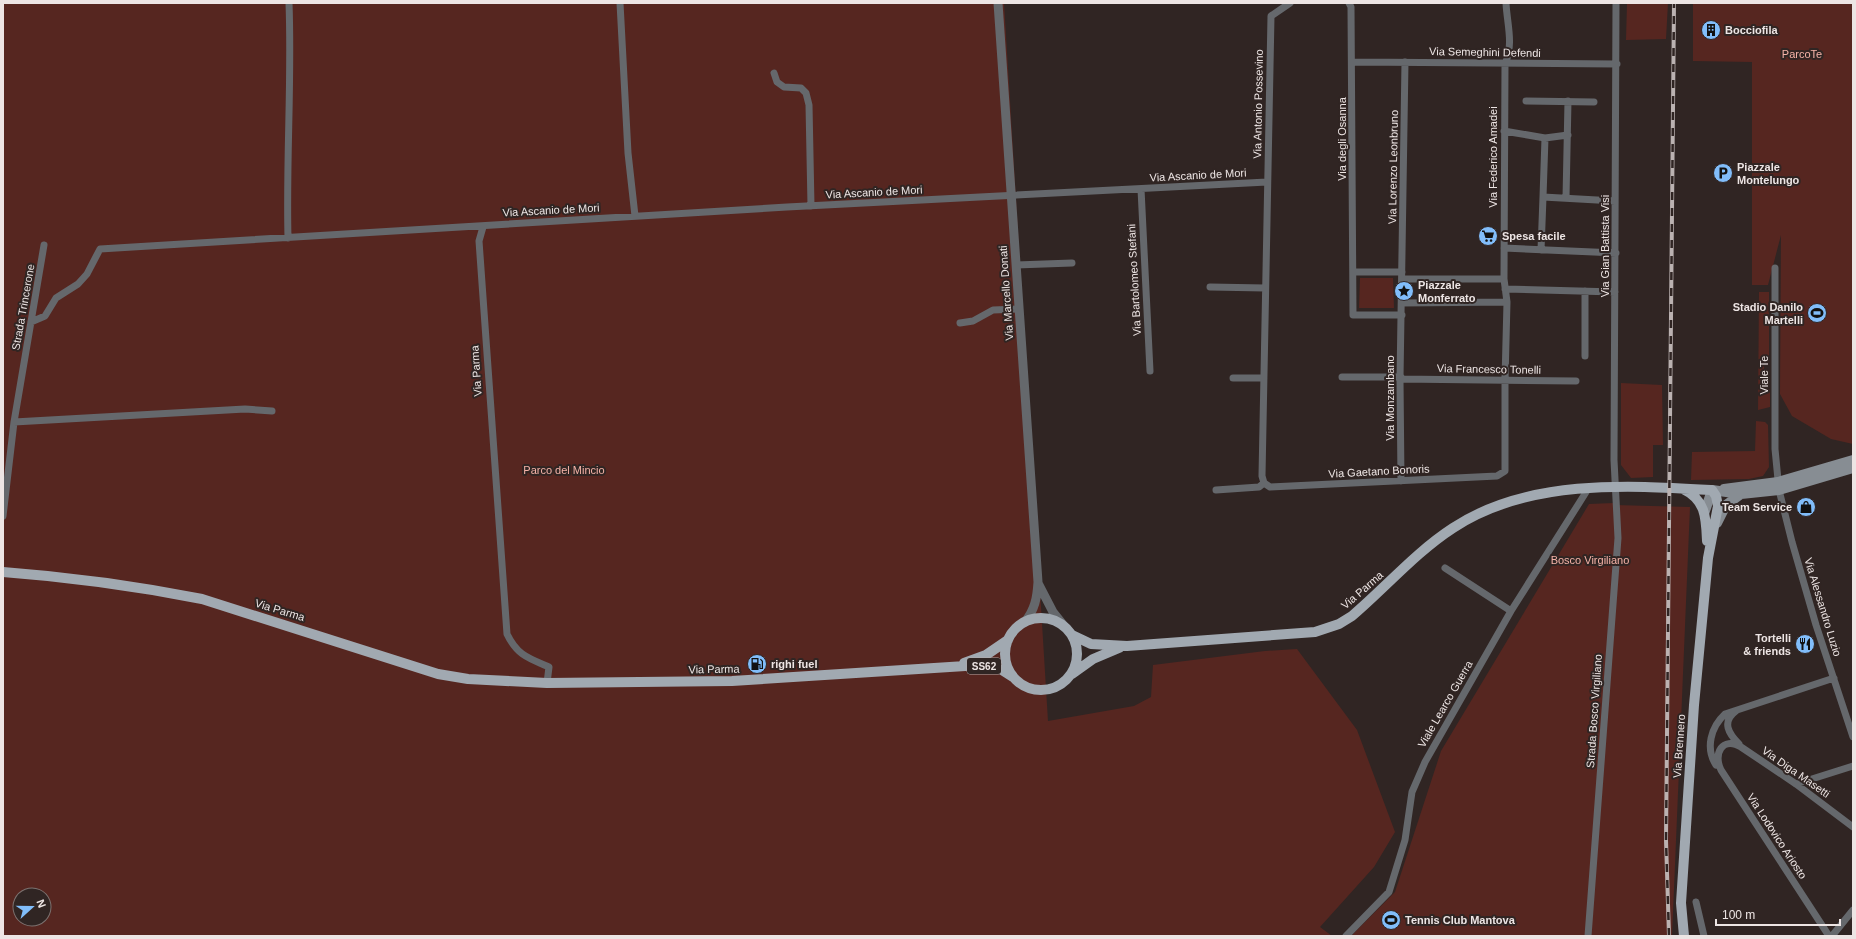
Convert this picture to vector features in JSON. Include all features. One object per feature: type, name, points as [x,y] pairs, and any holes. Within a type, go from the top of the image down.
[{"type":"main road","points":[[1712,490],[1778,486],[1853,460]]},
{"type":"main road","points":[[1712,490],[1741,494],[1853,468]]},
{"type":"main road","name":"Via Parma","points":[[1068,632],[1091,644],[1127,646],[1301,634],[1329,628],[1352,616],[1430,545],[1467,519],[1495,505],[1528,495],[1551,491],[1616,487],[1712,490]]},
{"type":"main road","points":[[1682,488],[1693,494],[1705,511]]},
{"type":"main road","name":"Via Brennero","points":[[1708,558],[1705,511],[1712,490]]},
{"type":"main road","name":"Via Brennero","points":[[1684,936],[1681,903],[1692,729],[1708,558],[1718,506],[1716,496],[1712,490]]},
{"type":"main road","name":"Via Brennero","points":[[1708,558],[1719,516],[1726,505],[1741,494]]},
{"type":"main road","name":"Via Parma","points":[[3,572],[49,575],[202,599],[438,674],[468,679],[547,683],[732,681],[878,673],[952,666],[990,666],[1013,677]]},
{"type":"main road","points":[[1034,619],[1047,619],[1068,632],[1077,655],[1075,665],[1070,675],[1056,687],[1041,690],[1028,688],[1013,677],[1007,665],[1005,653],[1008,640],[1014,630],[1025,622],[1034,619]]},
{"type":"main road","name":"Via Parma","points":[[952,666],[986,655],[1008,640]]},
{"type":"main road","name":"Via Parma","points":[[1070,675],[1092,659],[1127,646]]},
{"type":"street","points":[[288,238],[287,152],[291,48],[289,3]]},
{"type":"street","points":[[620,3],[628,153],[635,216]]},
{"type":"street","name":"Via Marcello Donati","points":[[998,3],[1038,582],[1036,603],[1032,613],[1025,622]]},
{"type":"street","name":"Via Antonio Possevino","points":[[1264,483],[1262,476],[1271,16],[1290,3]]},
{"type":"street","name":"Via Federico Amadei","points":[[1497,476],[1505,471],[1506,459],[1504,380],[1507,302],[1504,279],[1504,131],[1505,64],[1509,55],[1509,28],[1506,3]]},
{"type":"street","name":"Via Gian Battista Visi","points":[[1616,3],[1617,64],[1614,460],[1616,487]]},
{"type":"street","name":"Via degli Osanna","points":[[1350,5],[1352,62],[1354,315],[1402,316]]},
{"type":"street","name":"Via Semeghini Defendi","points":[[1352,62],[1617,64]]},
{"type":"street","name":"Via Lorenzo Leonbruno","points":[[1402,303],[1405,62]]},
{"type":"street","points":[[774,73],[777,82],[784,87],[800,88],[808,97],[811,206]]},
{"type":"street","points":[[1526,101],[1594,102]]},
{"type":"street","points":[[1566,198],[1568,102]]},
{"type":"street","points":[[1504,131],[1545,138],[1568,135]]},
{"type":"street","points":[[1541,250],[1545,138]]},
{"type":"street","name":"Via Ascanio de Mori","points":[[31,322],[46,316],[56,298],[78,284],[87,274],[100,249],[483,227],[494,225],[635,216],[1267,182]]},
{"type":"street","name":"Via Bartolomeo Stefani","points":[[1141,189],[1150,371]]},
{"type":"street","points":[[1543,197],[1615,201]]},
{"type":"street","name":"Via Parma","points":[[483,227],[479,242],[507,634],[514,648],[530,658],[549,666],[547,683]]},
{"type":"street","name":"Strada Trincerone","points":[[3,516],[14,422],[44,245]]},
{"type":"street","points":[[1504,248],[1616,254]]},
{"type":"street","points":[[1016,265],[1072,263]]},
{"type":"street","name":"Viale Te","points":[[1776,268],[1775,449],[1778,486]]},
{"type":"street","points":[[1353,272],[1402,276],[1504,279]]},
{"type":"street","points":[[1210,287],[1265,288]]},
{"type":"street","points":[[1506,289],[1616,292]]},
{"type":"street","points":[[1585,291],[1585,356]]},
{"type":"street","points":[[1402,303],[1507,302]]},
{"type":"street","name":"Via Monzambano","points":[[1401,481],[1400,378],[1402,303]]},
{"type":"street","points":[[960,323],[973,321],[993,310],[1019,309]]},
{"type":"street","name":"Via Francesco Tonelli","points":[[1342,377],[1576,381]]},
{"type":"street","points":[[1233,378],[1264,378]]},
{"type":"street","points":[[14,422],[245,408],[272,411]]},
{"type":"street","name":"Via Gaetano Bonoris","points":[[1264,483],[1270,487],[1497,476]]},
{"type":"street","points":[[1216,490],[1259,487],[1264,483]]},
{"type":"street","name":"Via Alessandro Luzio","points":[[1778,486],[1795,553],[1853,737]]},
{"type":"street","name":"Strada Bosco Virgiliano","points":[[1588,936],[1618,538],[1616,487]]},
{"type":"street","name":"Viale Learco Guerra","points":[[1346,936],[1389,892],[1405,840],[1412,792],[1425,762],[1511,611],[1588,489]]},
{"type":"street","points":[[1445,568],[1511,611]]},
{"type":"street","name":"Via Marcello Donati","points":[[1038,582],[1053,612],[1068,632]]},
{"type":"street","points":[[1721,770],[1713,760],[1711,753],[1711,734],[1716,723],[1725,714],[1834,678]]},
{"type":"street","points":[[1741,747],[1731,736],[1727,726],[1731,715],[1744,707]]},
{"type":"street","name":"Via Lodovico Ariosto","points":[[1741,747],[1732,743],[1723,746],[1717,758],[1721,770],[1831,936]]},
{"type":"street","name":"Via Diga Masetti","points":[[1741,747],[1796,784],[1853,827]]},
{"type":"street","points":[[1796,784],[1853,766]]},
{"type":"street","points":[[1696,902],[1704,936]]},
{"type":"street","points":[[1831,936],[1853,910]]},
{"type":"green space","name":"Parco del Mincio","points":[[3,3],[1004,3],[1048,721],[1134,706],[1151,697],[1153,665],[1265,651],[1297,649],[1357,730],[1395,832],[1374,867],[1320,927],[1332,936],[3,936]]},
{"type":"green space","points":[[1627,3],[1668,3],[1666,39],[1626,40]]},
{"type":"green space","name":"ParcoTe","points":[[1693,3],[1853,3],[1853,444],[1831,439],[1792,416],[1780,394],[1781,235],[1768,285],[1752,285],[1752,62],[1693,61]]},
{"type":"green space","points":[[1360,278],[1393,278],[1394,308],[1359,308]]},
{"type":"green space","points":[[1759,292],[1769,292],[1769,366],[1764,366],[1764,389],[1770,389],[1770,407],[1758,410]]},
{"type":"green space","points":[[1621,383],[1662,385],[1663,445],[1653,445],[1653,477],[1631,478],[1621,465]]},
{"type":"green space","points":[[1756,421],[1765,422],[1768,425],[1769,467],[1763,476],[1749,479],[1691,480],[1692,452],[1755,451]]},
{"type":"green space","name":"Bosco Virgiliano","points":[[1614,503],[1614,505],[1690,507],[1672,936],[1351,936],[1395,892],[1441,751],[1589,504]]},
{"type":"railway","points":[[1669,936],[1666,840],[1674,3]]},
{"type":"place","name":"Bocciofila","points":[[1711,30]]},
{"type":"place","name":"Piazzale Montelungo","points":[[1723,173]]},
{"type":"place","name":"Spesa facile","points":[[1488,236]]},
{"type":"place","name":"Piazzale Monferrato","points":[[1404,291]]},
{"type":"place","name":"Stadio Danilo Martelli","points":[[1817,313]]},
{"type":"place","name":"Team Service","points":[[1806,507]]},
{"type":"place","name":"Tortelli & friends","points":[[1805,644]]},
{"type":"place","name":"righi fuel","points":[[757,664]]},
{"type":"place","name":"Tennis Club Mantova","points":[[1391,920]]}]
